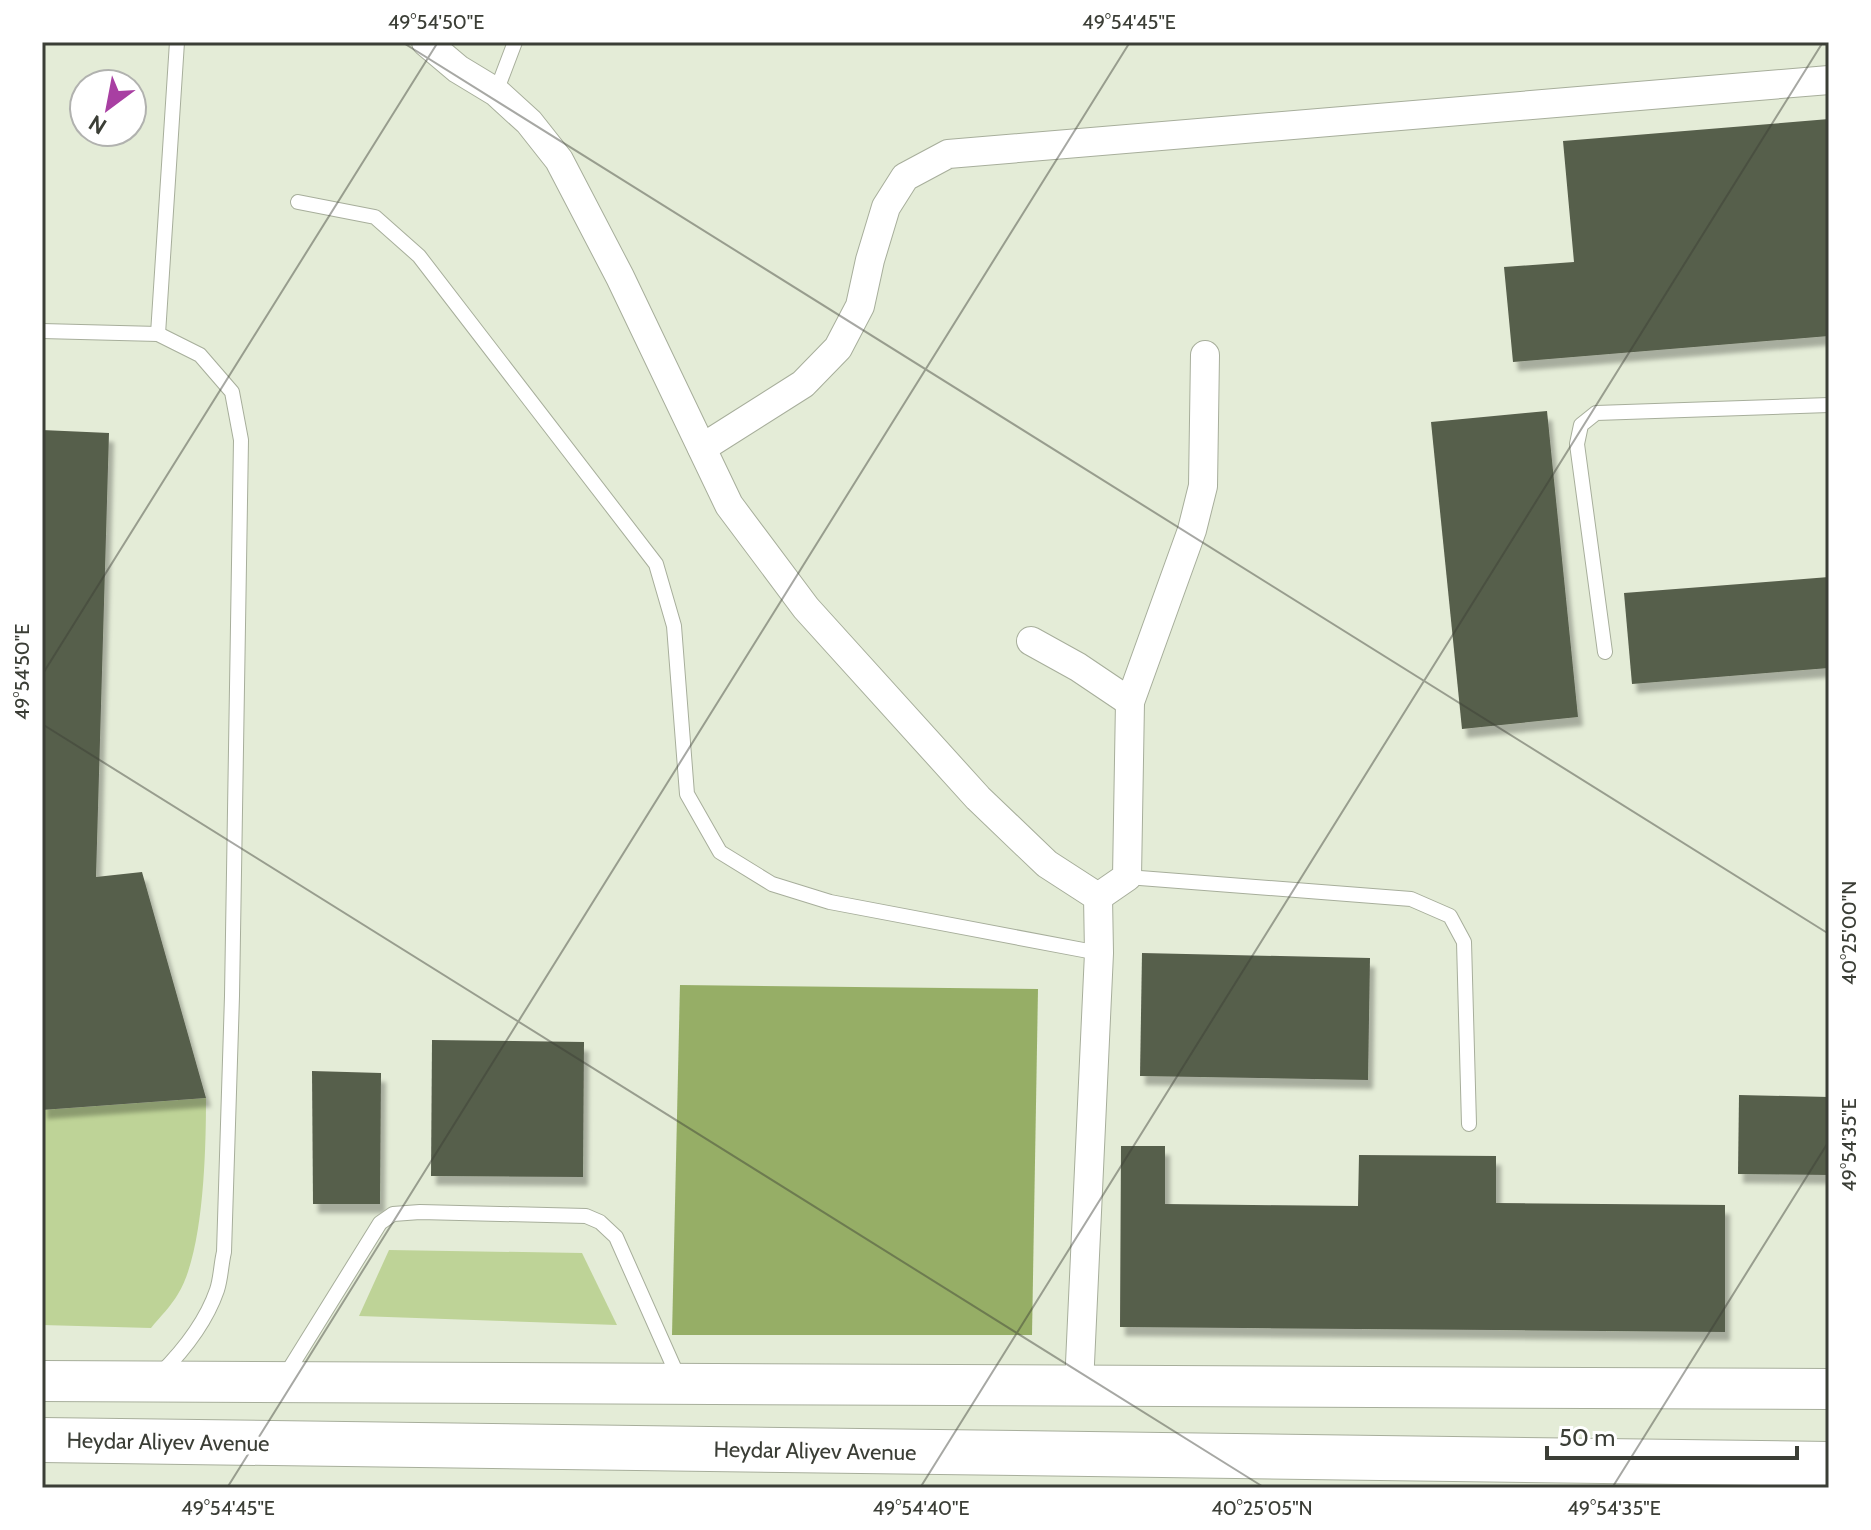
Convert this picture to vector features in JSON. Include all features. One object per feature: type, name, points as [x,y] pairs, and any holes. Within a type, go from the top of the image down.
[{"type":"highway","name":"Heydar Aliyev Avenue","points":[[42,1440],[1829,1464]]},
{"type":"main road","points":[[42,1381],[1829,1389]]},
{"type":"street","points":[[426,42],[458,69],[496,92],[529,122],[559,160],[620,277],[729,505],[806,608],[978,798],[1047,864],[1098,897]]},
{"type":"street","points":[[702,448],[803,384],[838,348],[860,306],[886,207],[905,177],[948,154],[1829,80]]},
{"type":"street","points":[[1098,897],[1127,877],[1130,702],[1192,530],[1203,486],[1205,355]]},
{"type":"street","points":[[1031,641],[1078,667],[1130,702]]},
{"type":"street","points":[[1079,1385],[1099,953],[1098,897]]},
{"type":"lane","points":[[158,334],[177,42]]},
{"type":"lane","points":[[496,92],[515,42]]},
{"type":"lane","points":[[298,202],[375,217],[419,256],[656,564],[674,626],[687,794],[720,852],[772,884],[830,902],[1099,953]]},
{"type":"lane","points":[[42,331],[158,334],[200,355],[232,392],[241,440],[224,1252],[217,1290],[201,1322],[182,1352],[151,1383]]},
{"type":"lane","points":[[1605,652],[1577,444],[1581,425],[1596,413],[1829,405]]},
{"type":"lane","points":[[1127,877],[1411,899],[1450,916],[1464,942],[1469,1124]]},
{"type":"lane","points":[[281,1382],[380,1223],[393,1214],[420,1212],[586,1216],[600,1222],[616,1237],[681,1385]]},
{"type":"path","points":[[42,1123],[43,1110]]},
{"type":"green space","points":[[680,985],[1038,989],[1032,1335],[672,1335]]},
{"type":"green space","points":[[206,1098],[204,1171],[198,1227],[187,1276],[172,1303],[151,1328],[42,1325],[42,1110]]},
{"type":"green space","points":[[389,1250],[582,1253],[617,1325],[359,1316]]},
{"type":"building","points":[[1829,119],[1829,336],[1513,362],[1504,267],[1574,262],[1563,141]]},
{"type":"building","points":[[1547,411],[1578,717],[1462,729],[1431,422]]},
{"type":"building","points":[[42,430],[109,433],[96,877],[142,872],[206,1098],[42,1110]]},
{"type":"building","points":[[1829,577],[1829,668],[1632,684],[1624,593]]},
{"type":"building","points":[[1142,953],[1370,958],[1368,1080],[1140,1076]]},
{"type":"building","points":[[432,1040],[584,1042],[583,1177],[431,1176]]},
{"type":"building","points":[[312,1071],[381,1073],[380,1204],[313,1204]]},
{"type":"building","points":[[1739,1095],[1829,1097],[1829,1175],[1738,1174]]},
{"type":"building","points":[[1121,1146],[1165,1146],[1165,1204],[1358,1206],[1359,1155],[1496,1156],[1496,1203],[1725,1205],[1725,1332],[1120,1327]]}]
